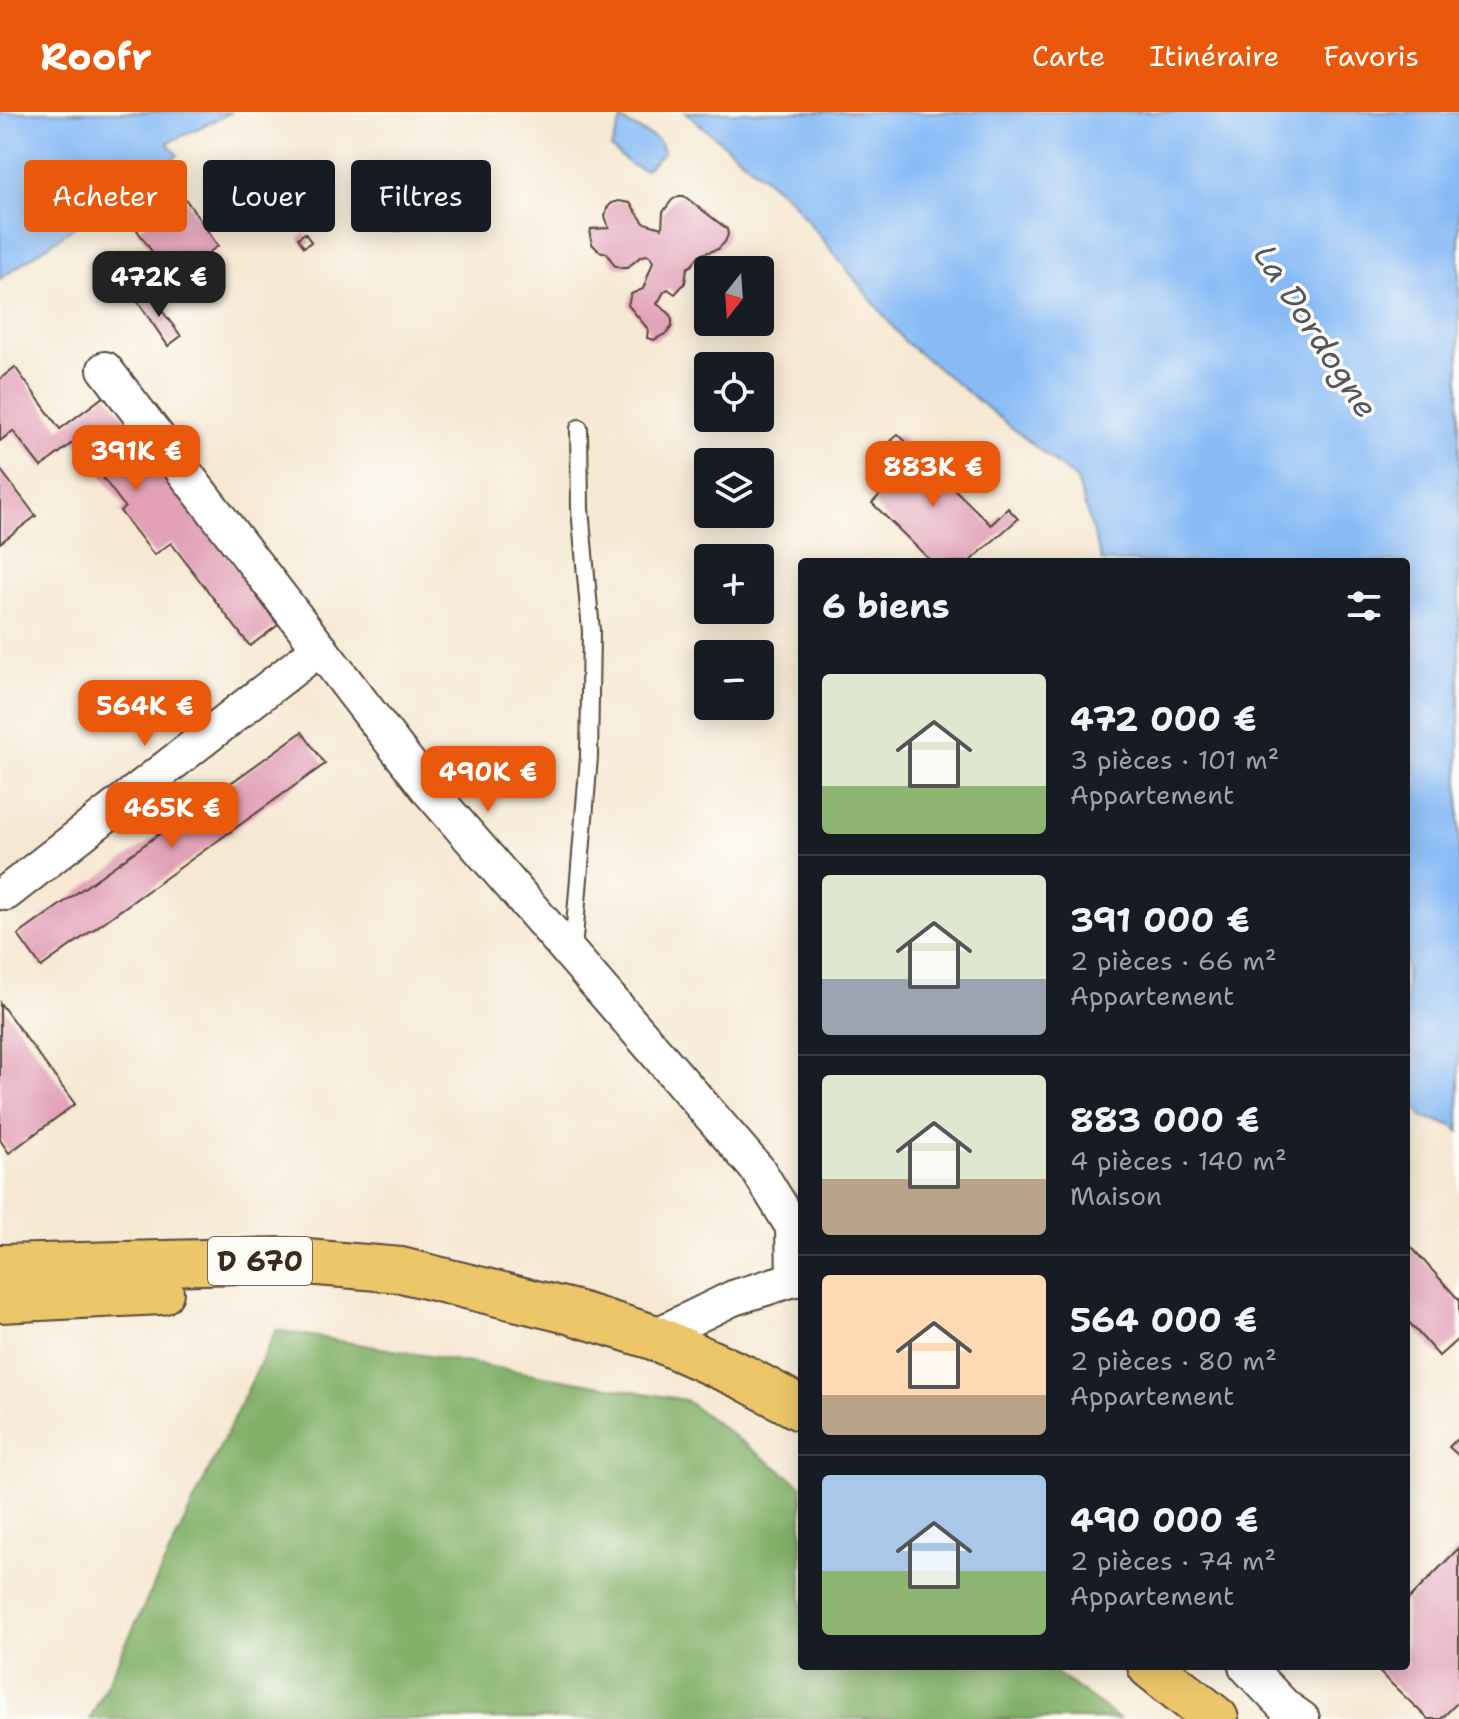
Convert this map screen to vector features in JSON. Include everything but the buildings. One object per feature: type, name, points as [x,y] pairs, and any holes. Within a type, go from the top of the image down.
[{"type":"main road","name":"D 670","points":[[0,1267],[283,1260],[401,1270],[572,1312],[653,1337],[743,1377],[798,1407]]},
{"type":"main road","name":"D 670","points":[[0,1300],[283,1286],[399,1290],[515,1299]]},
{"type":"main road","points":[[1155,1670],[1216,1719]]},
{"type":"street","points":[[105,369],[428,789],[758,1170],[798,1224],[798,1279],[733,1298],[653,1337]]},
{"type":"street","points":[[6,893],[320,648]]},
{"type":"street","points":[[1250,1670],[1285,1707],[1302,1719]]},
{"type":"lane","points":[[573,956],[589,757],[591,631],[580,509],[579,428]]},
{"type":"green space","points":[[276,1330],[685,1400],[798,1483],[798,1670],[1052,1670],[1119,1719],[90,1719]]},
{"type":"water","points":[[0,112],[232,112],[167,143],[178,155],[171,160],[24,160],[24,232],[67,232],[0,279]]},
{"type":"water","name":"La Dordogne","points":[[685,112],[1459,112],[1459,1131],[1451,1125],[1424,1118],[1410,1100],[1410,558],[1101,558],[1077,480],[905,342],[791,200]]},
{"type":"water","points":[[621,120],[658,140],[664,153],[645,170],[631,165],[611,148]]}]
